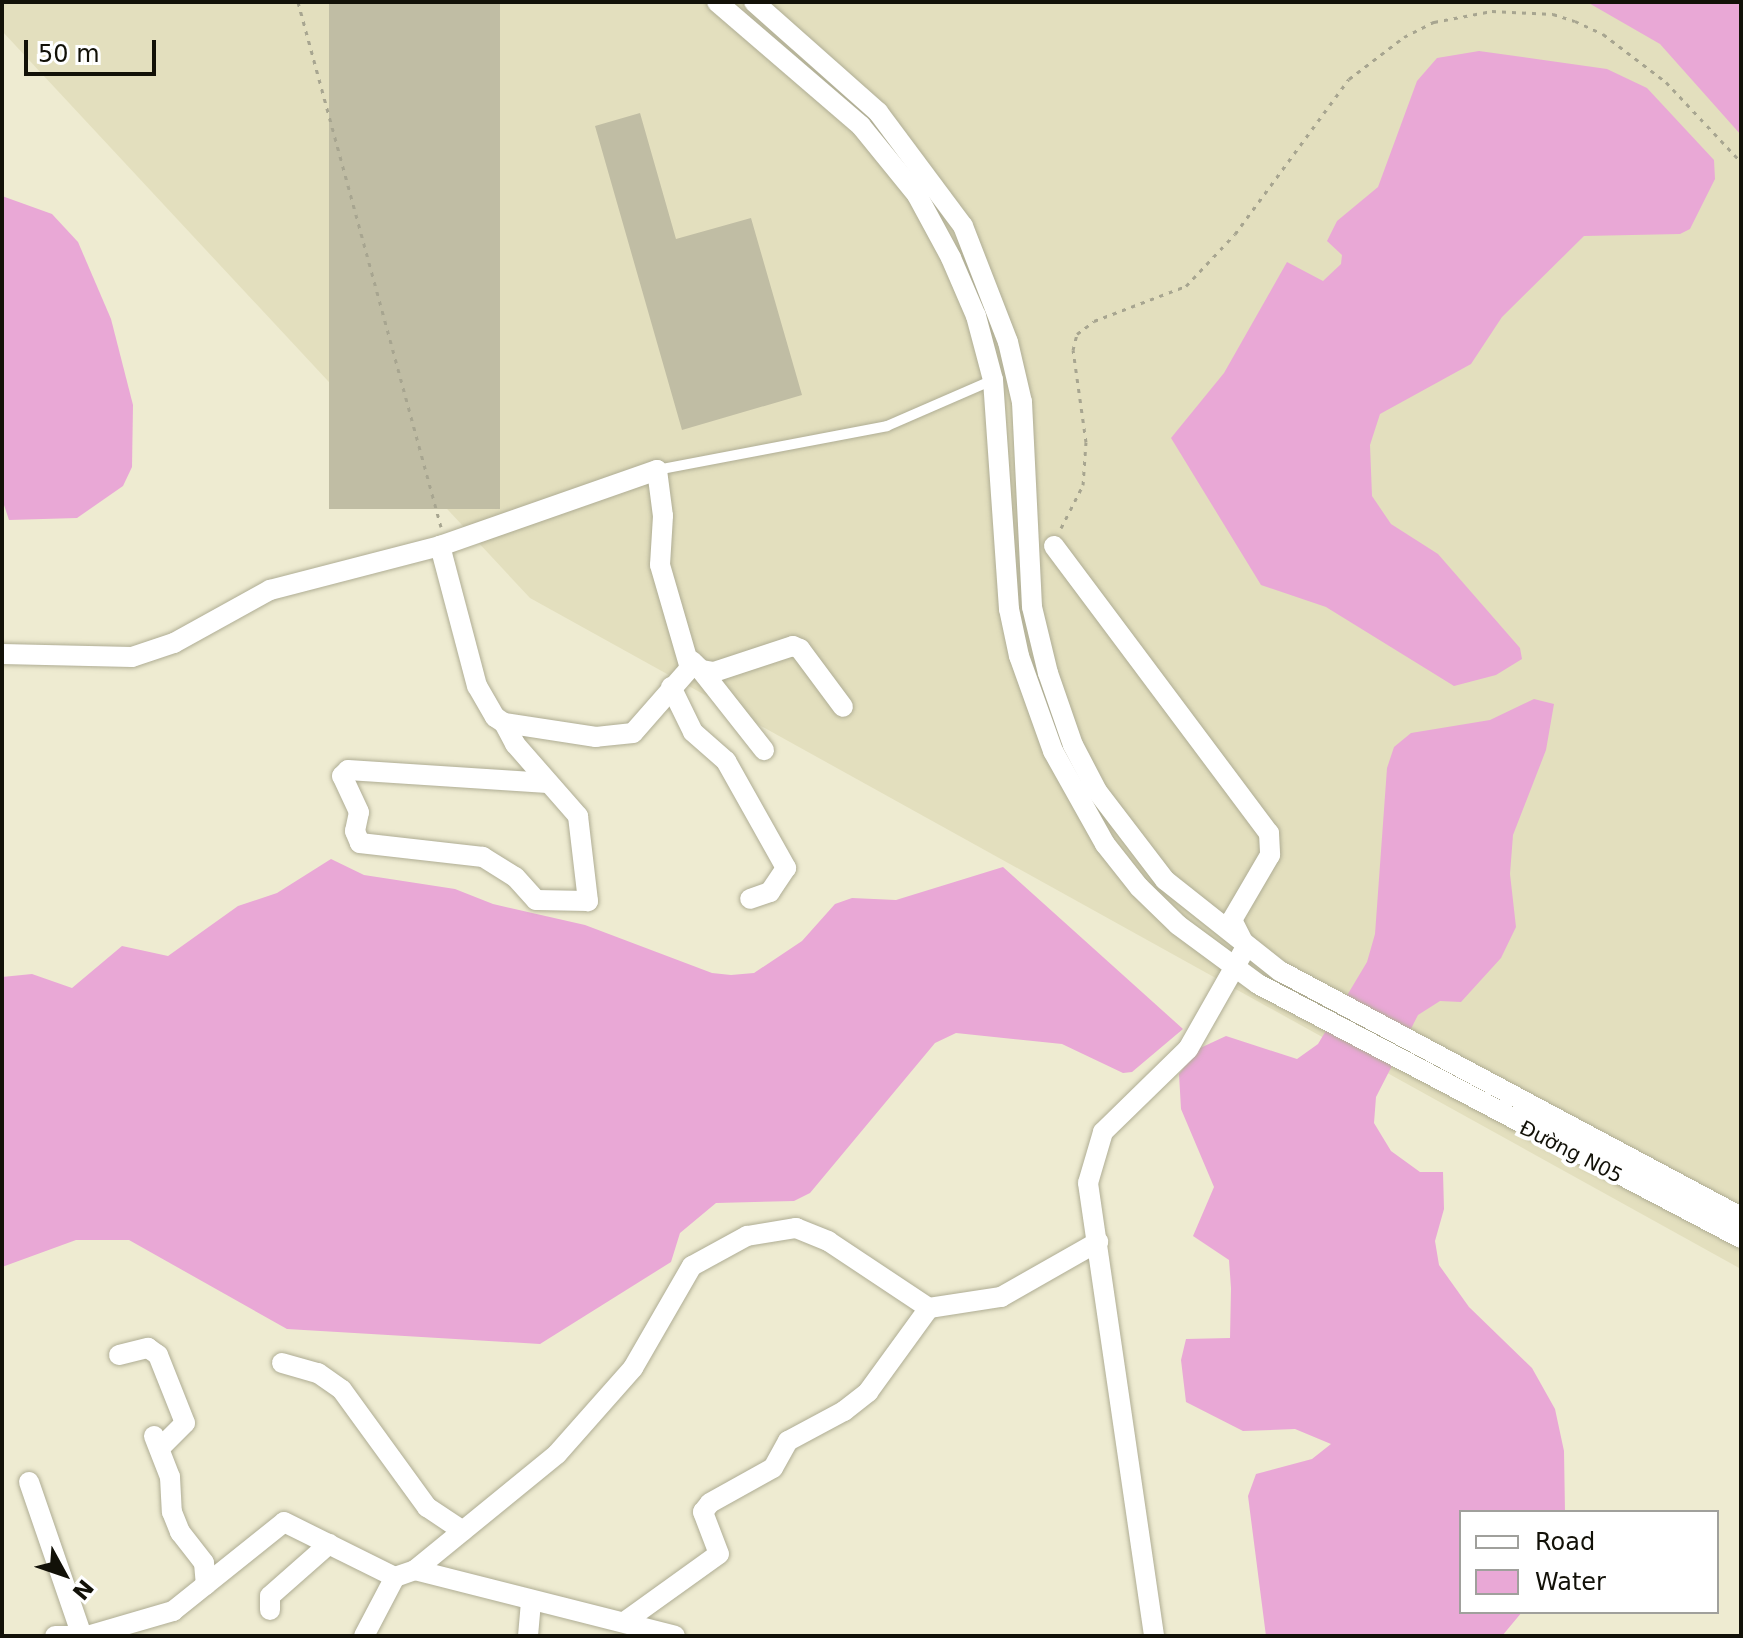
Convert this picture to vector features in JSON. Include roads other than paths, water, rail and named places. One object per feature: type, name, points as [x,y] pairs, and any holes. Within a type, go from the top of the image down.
[{"type":"street","name":"Đường N05","points":[[717,2],[861,126],[917,195],[976,316],[993,380],[1009,609],[1040,719],[1105,844],[1178,925],[1234,969],[1403,1064],[1741,1238]]},
{"type":"street","name":"Đường N05","points":[[754,2],[878,112],[963,226],[1008,342],[1022,402],[1032,607],[1073,745],[1097,791],[1165,880],[1246,947],[1335,1001],[1741,1217]]},
{"type":"street","points":[[2,654],[132,657],[174,643],[270,590],[440,546],[657,470],[663,516],[660,565],[675,625],[696,666],[764,750]]},
{"type":"street","points":[[440,546],[477,686],[495,717],[504,723],[548,783],[578,816],[590,892],[588,901],[578,904],[536,900],[515,877],[483,857],[360,843],[355,831],[359,812],[342,776],[348,770],[548,783]]},
{"type":"street","points":[[1054,546],[1269,833],[1270,855],[1232,920],[1246,947],[1188,1049],[1103,1132],[1088,1183],[1154,1636]]},
{"type":"street","points":[[696,666],[714,672],[793,646],[800,649],[843,707]]},
{"type":"street","points":[[504,723],[596,737],[633,733],[671,687],[696,666]]},
{"type":"street","points":[[671,687],[693,732],[726,761],[786,868],[770,892],[750,899]]},
{"type":"street","points":[[364,1636],[395,1577],[415,1570],[557,1454],[633,1368],[692,1266],[747,1236],[796,1228],[828,1241],[929,1308],[1001,1297],[1098,1242]]},
{"type":"street","points":[[627,1620],[719,1554],[703,1512],[710,1503],[773,1468],[782,1445],[868,1392],[929,1308]]},
{"type":"street","points":[[119,1355],[148,1348],[158,1355],[185,1423],[157,1442],[170,1477],[172,1512],[180,1532],[204,1563],[206,1585]]},
{"type":"street","points":[[282,1363],[318,1373],[342,1390],[427,1507],[463,1531]]},
{"type":"street","points":[[29,1482],[84,1636],[173,1611],[284,1522],[395,1577]]},
{"type":"street","points":[[270,1610],[270,1596],[329,1544]]},
{"type":"street","points":[[415,1570],[531,1600],[627,1620],[675,1636]]},
{"type":"street","points":[[528,1636],[531,1600]]},
{"type":"lane","points":[[657,470],[887,426],[993,380]]},
{"type":"water","points":[[1587,2],[1741,2],[1741,135],[1660,44]]},
{"type":"water","points":[[1479,51],[1607,69],[1647,88],[1714,160],[1715,179],[1690,229],[1680,234],[1584,236],[1502,317],[1471,364],[1380,414],[1370,445],[1372,496],[1391,524],[1438,554],[1520,648],[1522,659],[1496,675],[1454,686],[1326,607],[1261,585],[1171,438],[1224,373],[1287,262],[1323,281],[1341,264],[1342,255],[1327,241],[1337,221],[1378,187],[1417,81],[1437,58]]},
{"type":"water","points":[[2,196],[52,214],[78,242],[111,319],[133,405],[132,467],[123,486],[77,518],[9,520],[2,499]]},
{"type":"water","points":[[1534,699],[1554,704],[1546,750],[1513,835],[1510,874],[1516,927],[1501,958],[1461,1002],[1440,1001],[1418,1015],[1376,1097],[1374,1123],[1391,1151],[1420,1172],[1443,1172],[1444,1209],[1435,1241],[1439,1265],[1469,1307],[1532,1368],[1555,1409],[1564,1451],[1565,1510],[1459,1510],[1459,1614],[1520,1614],[1502,1636],[1266,1636],[1248,1496],[1256,1474],[1312,1459],[1331,1444],[1295,1429],[1243,1431],[1186,1402],[1181,1360],[1186,1339],[1230,1338],[1231,1288],[1229,1260],[1193,1236],[1214,1187],[1181,1109],[1179,1074],[1198,1049],[1226,1036],[1297,1059],[1318,1044],[1367,962],[1375,934],[1387,768],[1394,747],[1411,733],[1490,720]]},
{"type":"water","points":[[331,859],[364,875],[455,889],[493,904],[585,925],[712,973],[731,975],[754,973],[802,941],[835,904],[852,898],[896,900],[1003,867],[1183,1029],[1132,1072],[1123,1073],[1062,1044],[956,1033],[935,1043],[810,1193],[794,1201],[716,1203],[680,1233],[671,1262],[540,1344],[287,1329],[129,1240],[76,1240],[2,1267],[2,977],[32,974],[72,988],[122,946],[168,956],[238,906],[277,893]]}]
